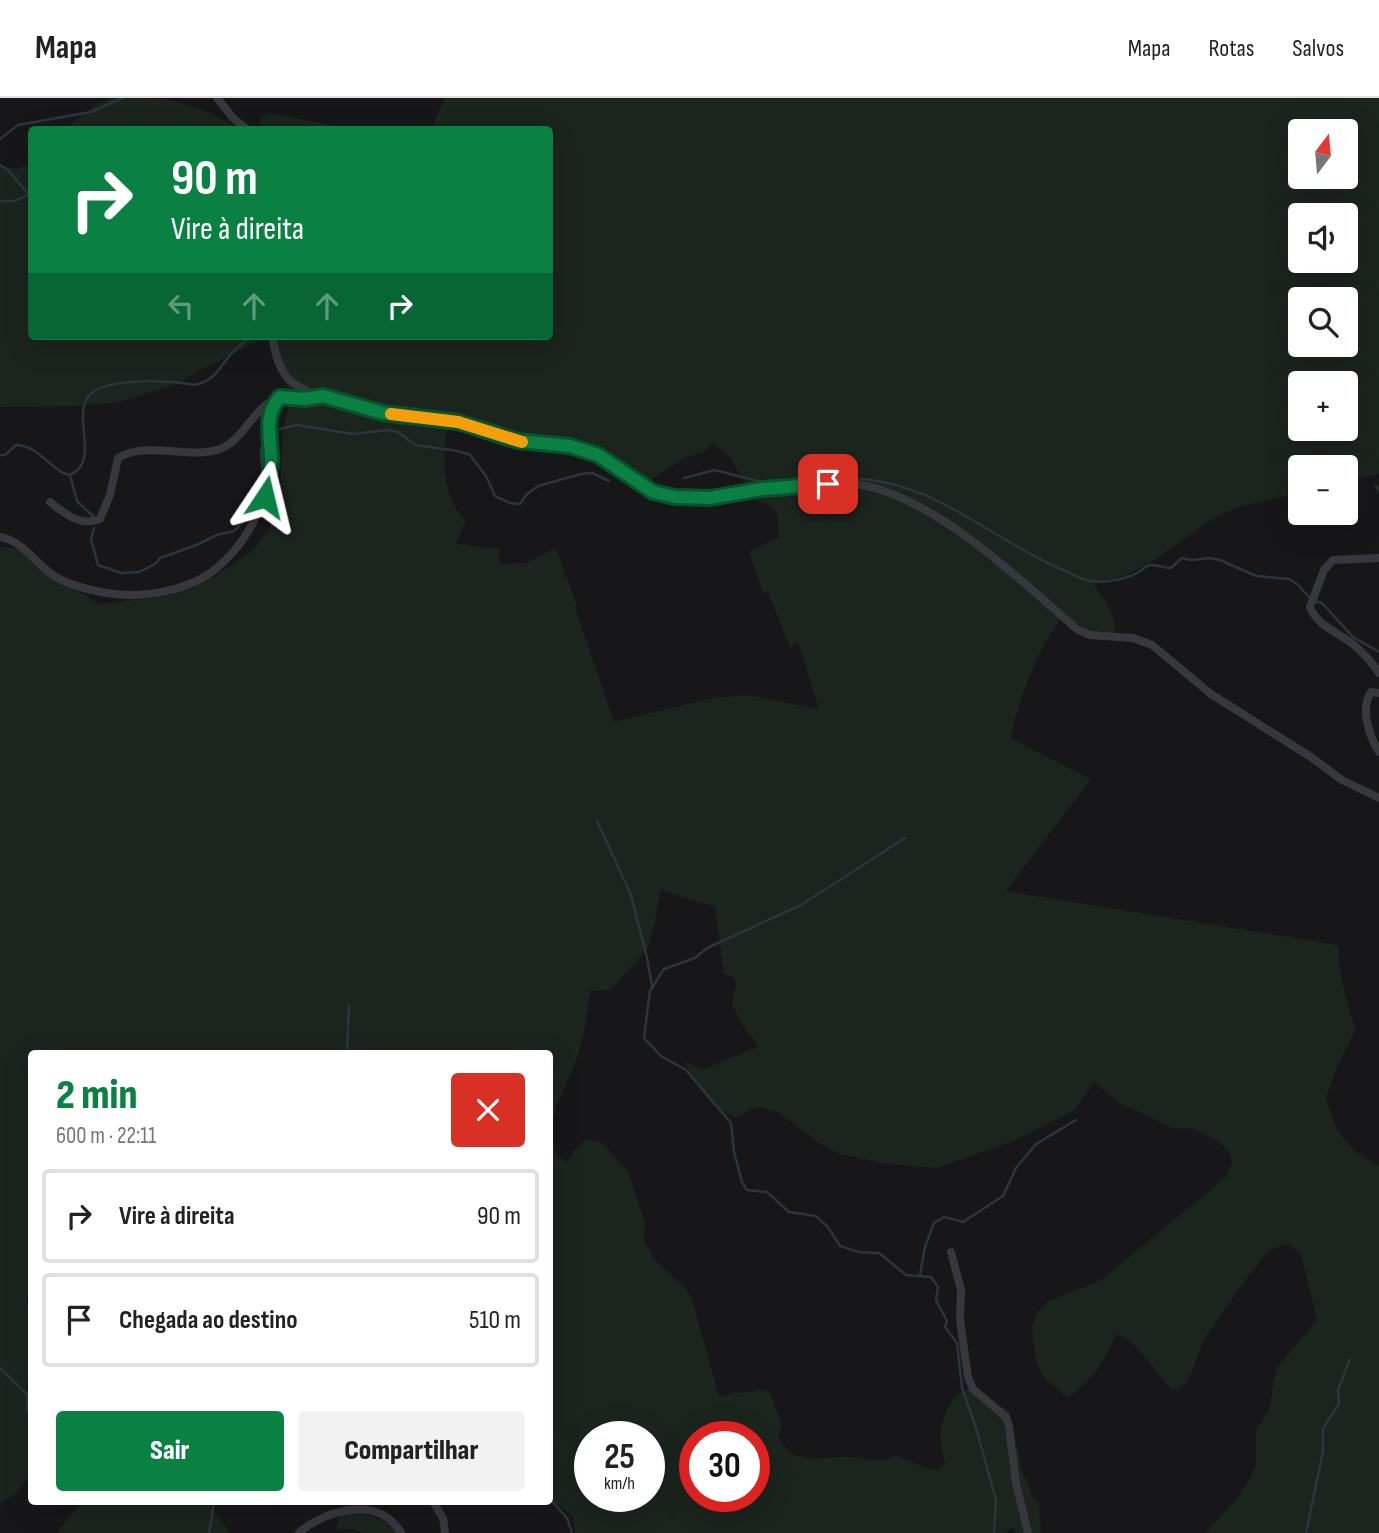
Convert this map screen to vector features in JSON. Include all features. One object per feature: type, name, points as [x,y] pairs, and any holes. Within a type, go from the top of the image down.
[{"type":"street","points":[[217,98],[243,126]]},
{"type":"street","points":[[273,340],[279,364],[285,375],[292,382],[323,396],[383,413],[458,422],[518,441],[584,449],[614,464],[640,484],[662,495],[710,498],[762,489],[828,484],[864,486],[893,494],[931,513],[956,530],[1079,629],[1090,635],[1133,638],[1152,645],[1211,694],[1311,757],[1342,780],[1379,798]]},
{"type":"street","points":[[50,502],[78,520],[90,523],[100,519],[110,495],[118,458],[127,453],[166,449],[207,452],[221,448],[232,443],[260,408],[280,397],[305,399],[323,396]]},
{"type":"street","points":[[0,537],[18,544],[56,577],[83,589],[111,594],[156,593],[192,583],[219,567],[247,533],[258,514],[265,497],[271,459],[269,416],[272,406],[280,397]]},
{"type":"street","points":[[1379,558],[1333,561],[1324,570],[1310,607],[1319,620],[1350,641],[1370,660],[1379,673]]},
{"type":"street","points":[[1379,693],[1371,692],[1366,704],[1368,728],[1379,752]]},
{"type":"street","points":[[951,1252],[961,1290],[960,1320],[968,1377],[979,1395],[1001,1412],[1009,1426],[1016,1483],[1028,1533]]},
{"type":"street","points":[[435,1505],[443,1518],[445,1533]]},
{"type":"street","points":[[299,1533],[323,1516],[346,1510],[370,1511],[389,1518],[401,1533]]},
{"type":"shaded area","points":[[112,98],[168,99],[208,112],[235,126],[70,126],[99,104]]},
{"type":"shaded area","points":[[445,98],[1379,98],[1379,474],[1358,478],[1358,455],[1288,455],[1288,495],[1230,510],[1127,575],[1093,581],[1112,614],[1113,638],[1086,630],[1063,615],[1045,643],[1031,674],[1011,738],[1091,779],[1006,891],[1338,945],[1344,988],[1356,1029],[1337,1067],[1326,1099],[1337,1130],[1357,1153],[1379,1166],[1379,1533],[1205,1533],[1237,1499],[1247,1484],[1256,1465],[1256,1431],[1270,1407],[1274,1378],[1279,1365],[1317,1320],[1301,1254],[1288,1244],[1269,1250],[1250,1274],[1204,1339],[1188,1382],[1173,1391],[1131,1342],[1116,1334],[1097,1369],[1068,1397],[1043,1377],[1035,1357],[1032,1326],[1038,1311],[1049,1301],[1101,1280],[1226,1177],[1232,1163],[1230,1153],[1219,1142],[1194,1129],[1172,1128],[1117,1102],[1094,1082],[1075,1110],[1016,1140],[937,1168],[886,1164],[839,1154],[779,1113],[760,1107],[750,1109],[738,1117],[728,1114],[705,1095],[682,1060],[702,1070],[759,1046],[747,1032],[732,1006],[736,984],[733,977],[724,974],[715,907],[660,890],[655,923],[647,950],[610,990],[590,991],[580,1047],[553,1122],[553,1050],[28,1050],[28,1479],[14,1495],[0,1503],[0,546],[22,550],[67,585],[100,604],[154,598],[191,589],[252,551],[268,530],[279,508],[283,431],[289,390],[275,360],[270,340],[553,340],[553,126],[432,126]],"holes":[[[449,419],[459,420],[537,449],[597,456],[646,483],[684,458],[703,452],[713,443],[729,456],[756,501],[767,504],[777,513],[779,537],[749,552],[763,593],[768,592],[790,648],[798,642],[819,709],[748,695],[712,698],[614,722],[557,551],[554,549],[525,563],[499,564],[500,549],[456,544],[466,521],[451,499],[444,459]]]},
{"type":"shaded area","points":[[270,113],[335,126],[260,126],[261,117]]},
{"type":"shaded area","points":[[28,165],[28,340],[261,340],[175,385],[119,402],[80,406],[0,407],[0,166],[16,169]]},
{"type":"shaded area","points":[[588,1139],[601,1142],[628,1171],[645,1223],[644,1240],[654,1259],[685,1288],[692,1299],[719,1396],[762,1389],[770,1392],[782,1426],[778,1437],[785,1447],[800,1457],[878,1460],[896,1456],[938,1470],[945,1462],[941,1429],[948,1408],[962,1391],[973,1387],[1009,1411],[1022,1471],[1031,1496],[1039,1503],[1041,1533],[1016,1533],[1014,1527],[1003,1533],[575,1533],[573,1517],[553,1500],[553,1143],[557,1153],[568,1162],[575,1149]]},
{"type":"shaded area","points":[[79,1505],[209,1505],[230,1533],[57,1533]]},
{"type":"shaded area","points":[[347,1514],[376,1518],[401,1533],[336,1530],[339,1516]]},
{"type":"waterway","points":[[0,139],[18,125],[91,112],[122,98]]},
{"type":"waterway","points":[[0,165],[8,170],[28,194]]},
{"type":"waterway","points":[[0,201],[15,201],[28,195]]},
{"type":"waterway","points":[[70,475],[79,469],[83,461],[83,409],[93,392],[120,383],[170,382],[195,385],[214,375],[246,340]]},
{"type":"waterway","points":[[272,431],[297,425],[353,434],[387,430],[398,432],[415,445],[470,455],[486,476],[495,496],[510,503],[520,504],[527,494],[538,486],[581,474],[592,473],[609,481]]},
{"type":"waterway","points":[[94,528],[91,539],[98,565],[121,573],[139,572],[155,564],[160,558],[234,531],[248,514],[260,490],[263,477],[261,454],[265,438]]},
{"type":"waterway","points":[[0,455],[5,455],[16,445],[24,446],[70,475]]},
{"type":"waterway","points":[[684,478],[714,470],[766,483],[779,483]]},
{"type":"waterway","points":[[70,475],[77,501],[93,516]]},
{"type":"waterway","points":[[835,479],[866,479],[922,494],[1050,564],[1090,581],[1120,579],[1150,565],[1171,568],[1182,558],[1210,558],[1256,576],[1289,579],[1310,598]]},
{"type":"waterway","points":[[1376,486],[1379,491]]},
{"type":"waterway","points":[[1315,601],[1322,603],[1353,637],[1379,652]]},
{"type":"waterway","points":[[597,821],[631,895],[652,986]]},
{"type":"waterway","points":[[905,838],[801,905],[707,948],[695,958],[664,969],[650,991],[644,1038],[661,1056],[686,1070],[731,1123],[734,1152],[742,1182],[747,1190],[767,1192],[789,1212],[816,1216],[828,1227],[840,1246],[859,1252],[879,1253],[906,1275],[931,1277],[938,1287],[936,1300],[947,1321],[945,1327],[957,1343],[962,1388],[996,1500],[994,1533]]},
{"type":"waterway","points":[[347,1050],[349,1006]]},
{"type":"waterway","points":[[920,1275],[925,1247],[934,1223],[944,1217],[963,1222],[1003,1196],[1016,1168],[1036,1144],[1076,1120]]},
{"type":"waterway","points":[[1306,1533],[1323,1451],[1323,1428],[1339,1404],[1338,1390],[1350,1359]]},
{"type":"waterway","points":[[0,1368],[27,1394],[28,1411]]},
{"type":"waterway","points":[[553,1502],[567,1518],[572,1533]]},
{"type":"waterway","points":[[209,1533],[214,1505]]},
{"type":"slow traffic","points":[[391,414],[458,422],[522,442]]},
{"type":"route","points":[[265,497],[271,459],[269,416],[272,406],[280,397],[305,399],[323,396],[383,413],[476,426],[531,444],[584,449],[614,464],[640,484],[662,495],[710,498],[762,489],[828,484]]}]
